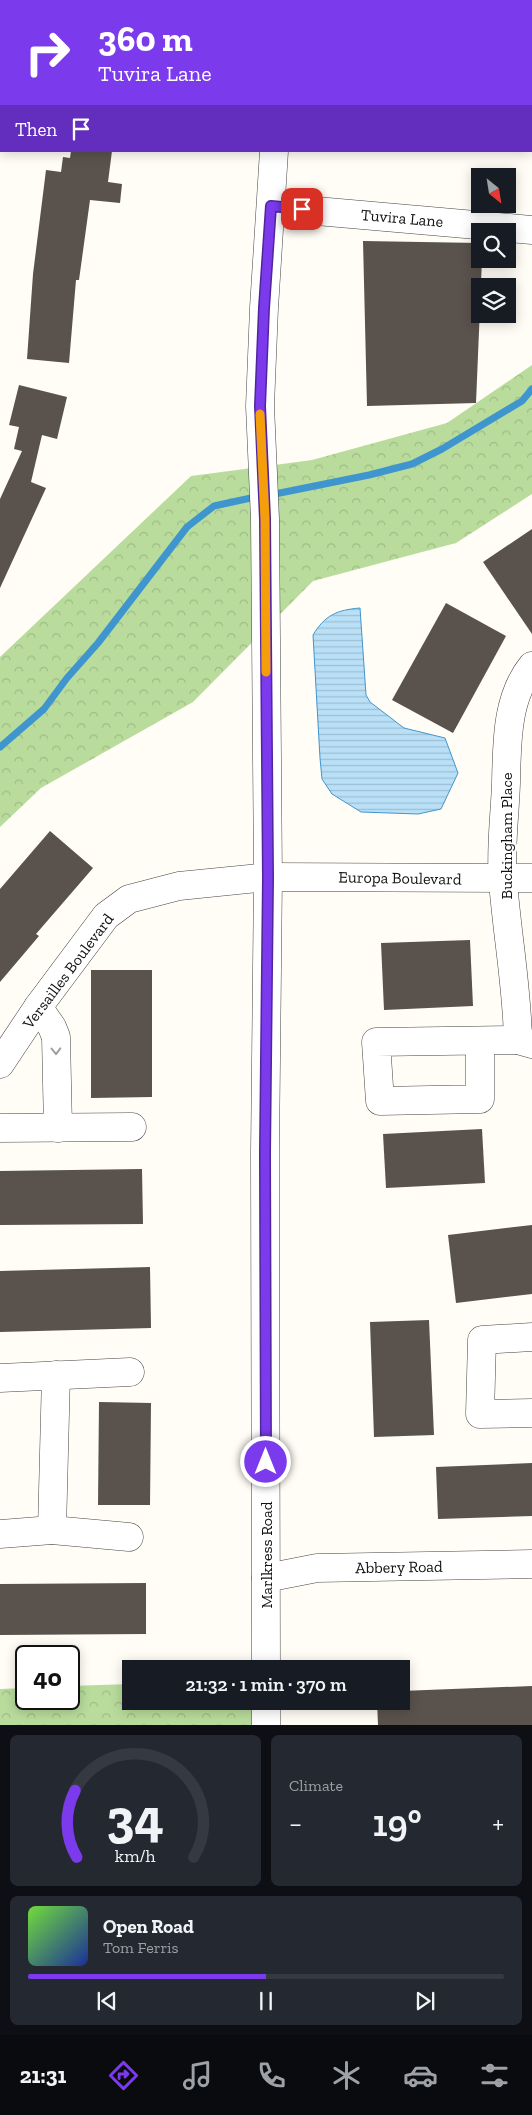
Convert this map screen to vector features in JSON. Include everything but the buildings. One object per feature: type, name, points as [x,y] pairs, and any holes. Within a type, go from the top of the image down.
[{"type":"street","name":"Marlkress Road","points":[[266,1660],[265,1153],[268,877],[265,519],[261,447],[264,308],[274,152]]},
{"type":"street","name":"Tuvira Lane","points":[[271,206],[532,230]]},
{"type":"street","name":"Buckingham Place","points":[[480,1041],[525,1042],[517,1016],[503,879],[508,737],[512,707],[524,676],[532,666]]},
{"type":"street","name":"Europa Boulevard","points":[[268,877],[532,878]]},
{"type":"street","name":"Versailles Boulevard","points":[[0,1064],[38,1007],[106,916],[129,899],[178,886],[268,877]]},
{"type":"street","points":[[38,1007],[52,1027],[56,1037],[58,1128]]},
{"type":"street","points":[[0,1128],[132,1127]]},
{"type":"street","points":[[532,1337],[482,1340],[480,1414],[532,1413]]},
{"type":"street","points":[[0,1378],[130,1372]]},
{"type":"street","points":[[52,1530],[56,1375]]},
{"type":"street","points":[[0,1534],[52,1530],[129,1537]]},
{"type":"street","name":"Abbery Road","points":[[266,1578],[317,1568],[532,1564]]},
{"type":"street","points":[[266,1710],[266,1725]]},
{"type":"green space","points":[[532,365],[532,494],[456,543],[313,581],[193,702],[41,788],[0,827],[0,657],[191,476],[312,460],[447,423]]},
{"type":"green space","points":[[122,1684],[122,1710],[269,1710],[270,1725],[0,1725],[0,1689],[15,1688],[15,1710],[80,1710],[80,1686]]},
{"type":"water","points":[[360,608],[366,695],[370,702],[404,728],[445,738],[458,773],[441,809],[418,814],[361,812],[332,794],[322,779],[313,635],[322,623],[332,615],[345,610]]},
{"type":"waterway","points":[[270,495],[369,475],[412,464],[442,449],[522,401],[532,389]]},
{"type":"waterway","points":[[0,747],[44,709],[67,678],[98,643],[187,527],[214,506],[260,496]]},
{"type":"slow traffic","points":[[260,414],[265,519],[266,672]]},
{"type":"route","points":[[266,1462],[265,1153],[268,877],[265,519],[260,406],[271,206],[302,209]]}]
